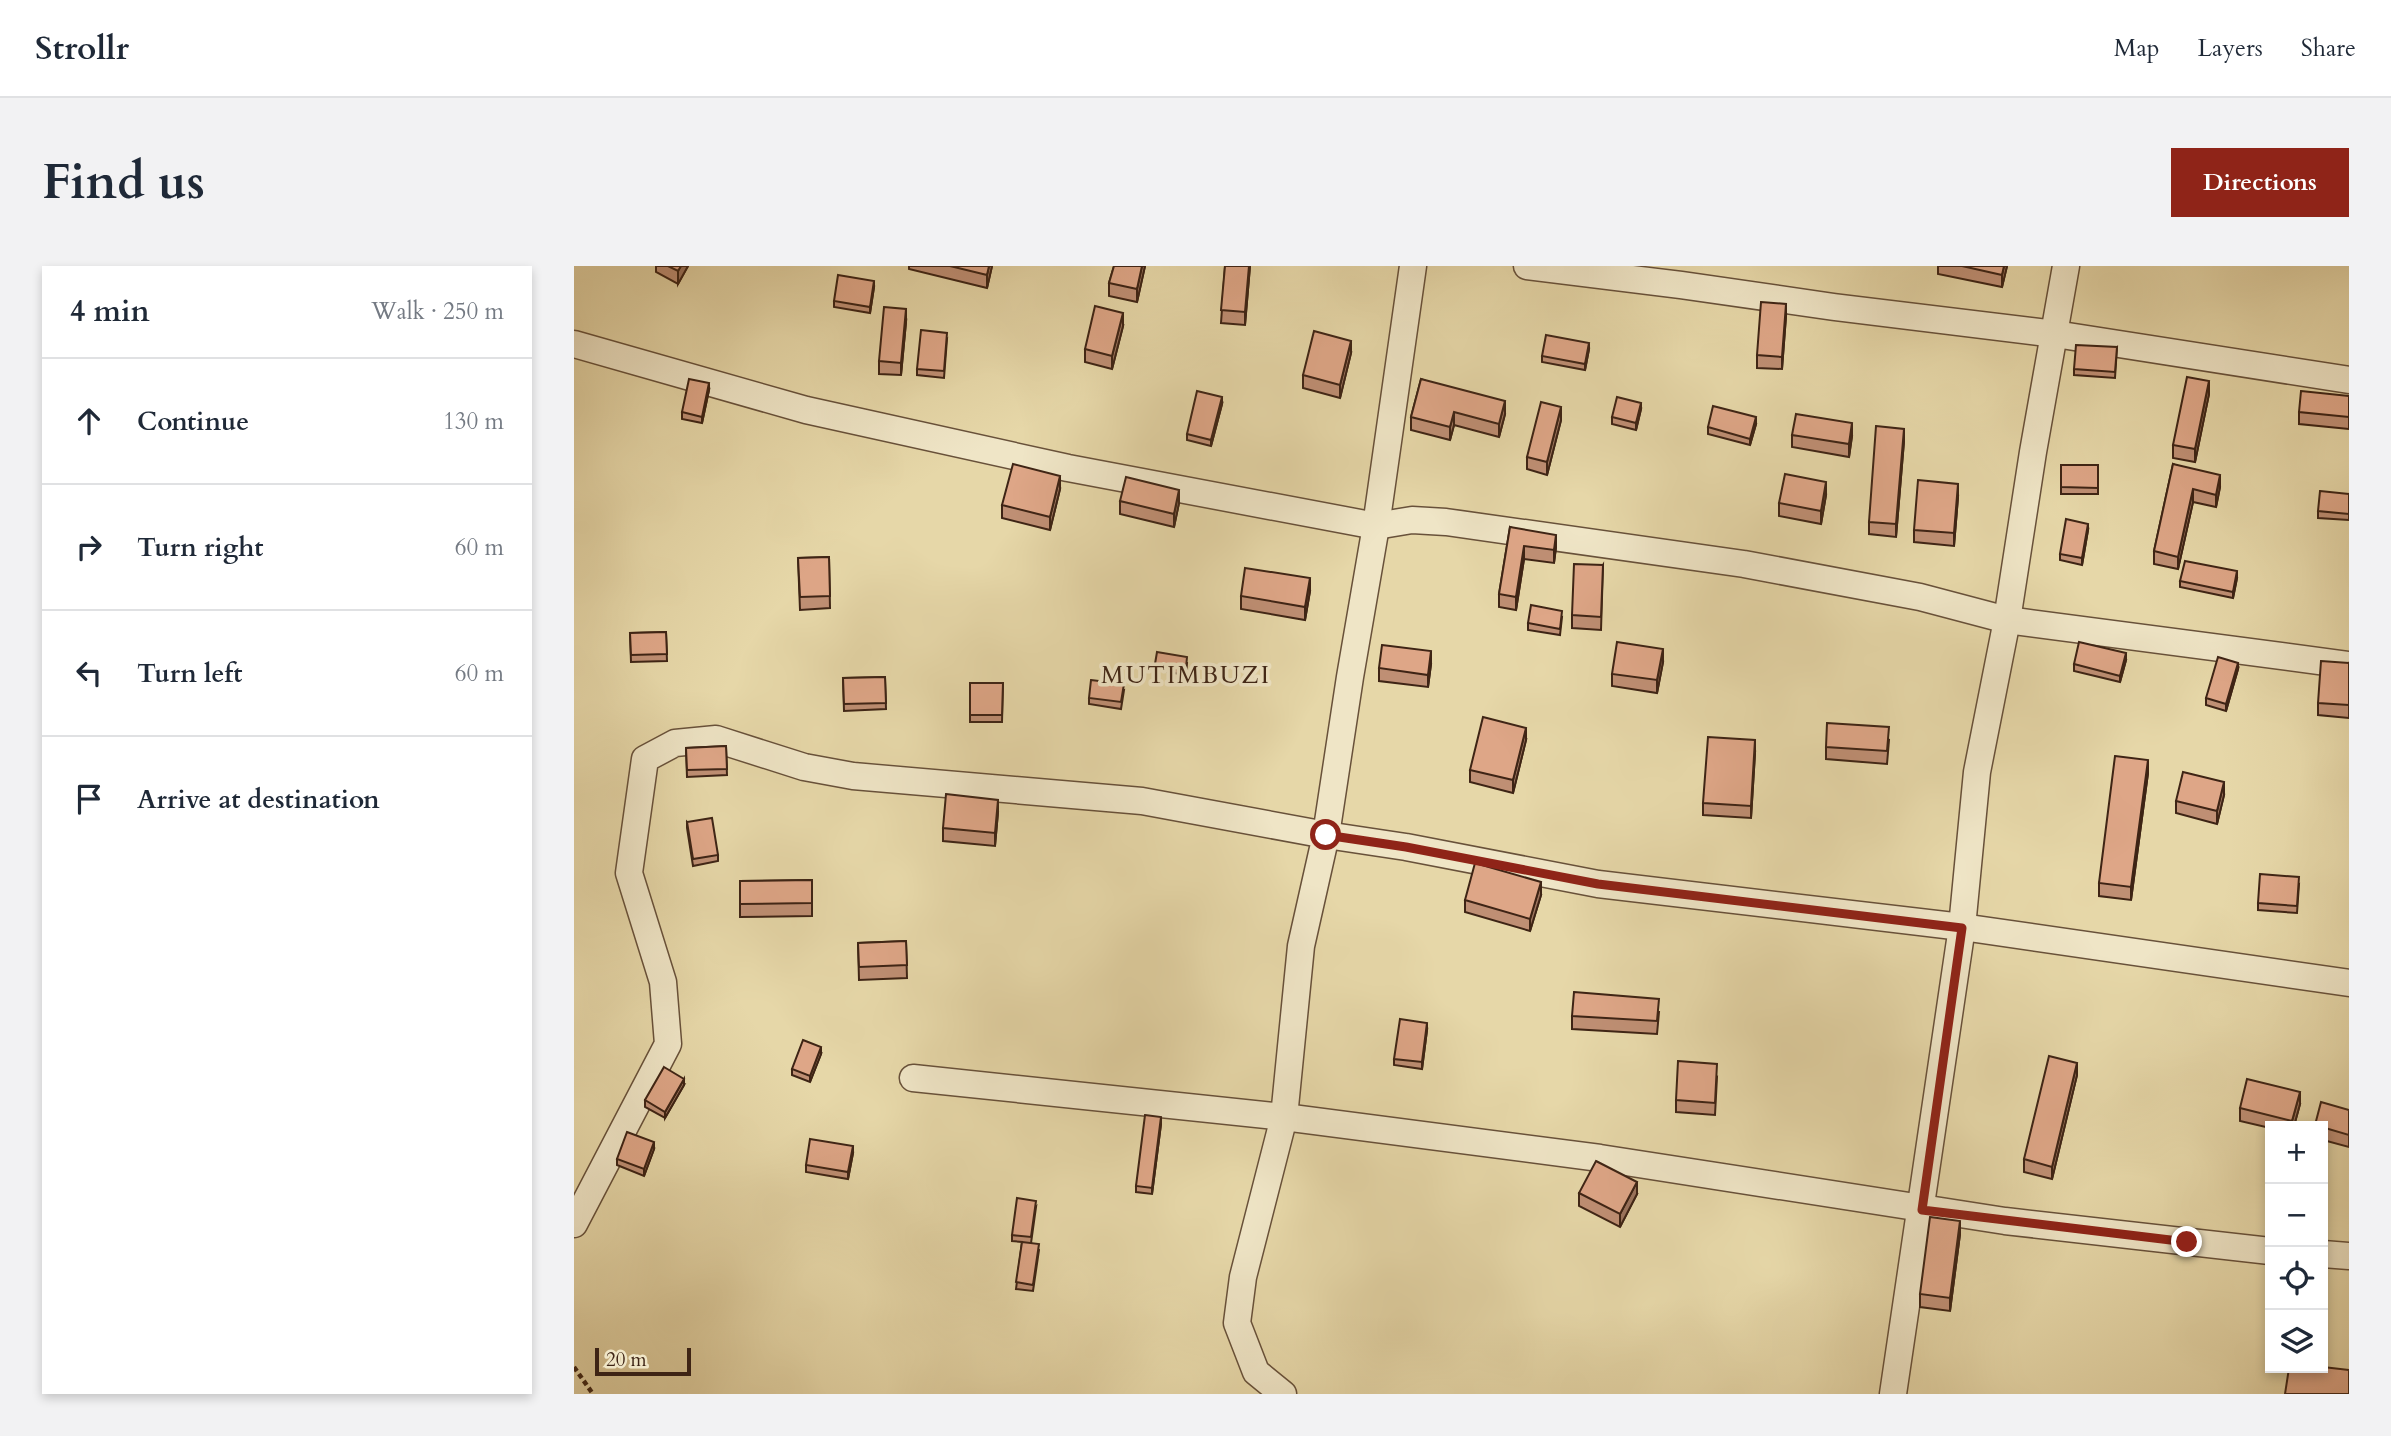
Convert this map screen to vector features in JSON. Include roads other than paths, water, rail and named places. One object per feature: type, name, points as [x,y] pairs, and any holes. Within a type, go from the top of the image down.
[{"type":"street","points":[[1283,1394],[1256,1372],[1237,1323],[1243,1277],[1284,1117],[1301,946],[1326,835],[1376,526],[1413,266]]},
{"type":"street","points":[[1527,266],[2055,334],[2349,380]]},
{"type":"street","points":[[1893,1394],[1962,928],[1977,772],[2007,620],[2066,266]]},
{"type":"street","points":[[574,344],[806,410],[1068,468],[1376,526],[1412,520],[1446,522],[1744,564],[1920,597],[2007,620],[2349,665]]},
{"type":"street","points":[[574,1224],[668,1044],[663,982],[629,873],[645,760],[675,743],[716,739],[804,767],[853,776],[1142,801],[1598,884],[1962,928],[2349,983]]},
{"type":"street","points":[[913,1078],[1284,1117],[1600,1158],[2005,1222],[2265,1250]]},
{"type":"street","points":[[2328,1254],[2349,1256]]},
{"type":"district","name":"MUTIMBUZI","points":[[1186,675]]}]
